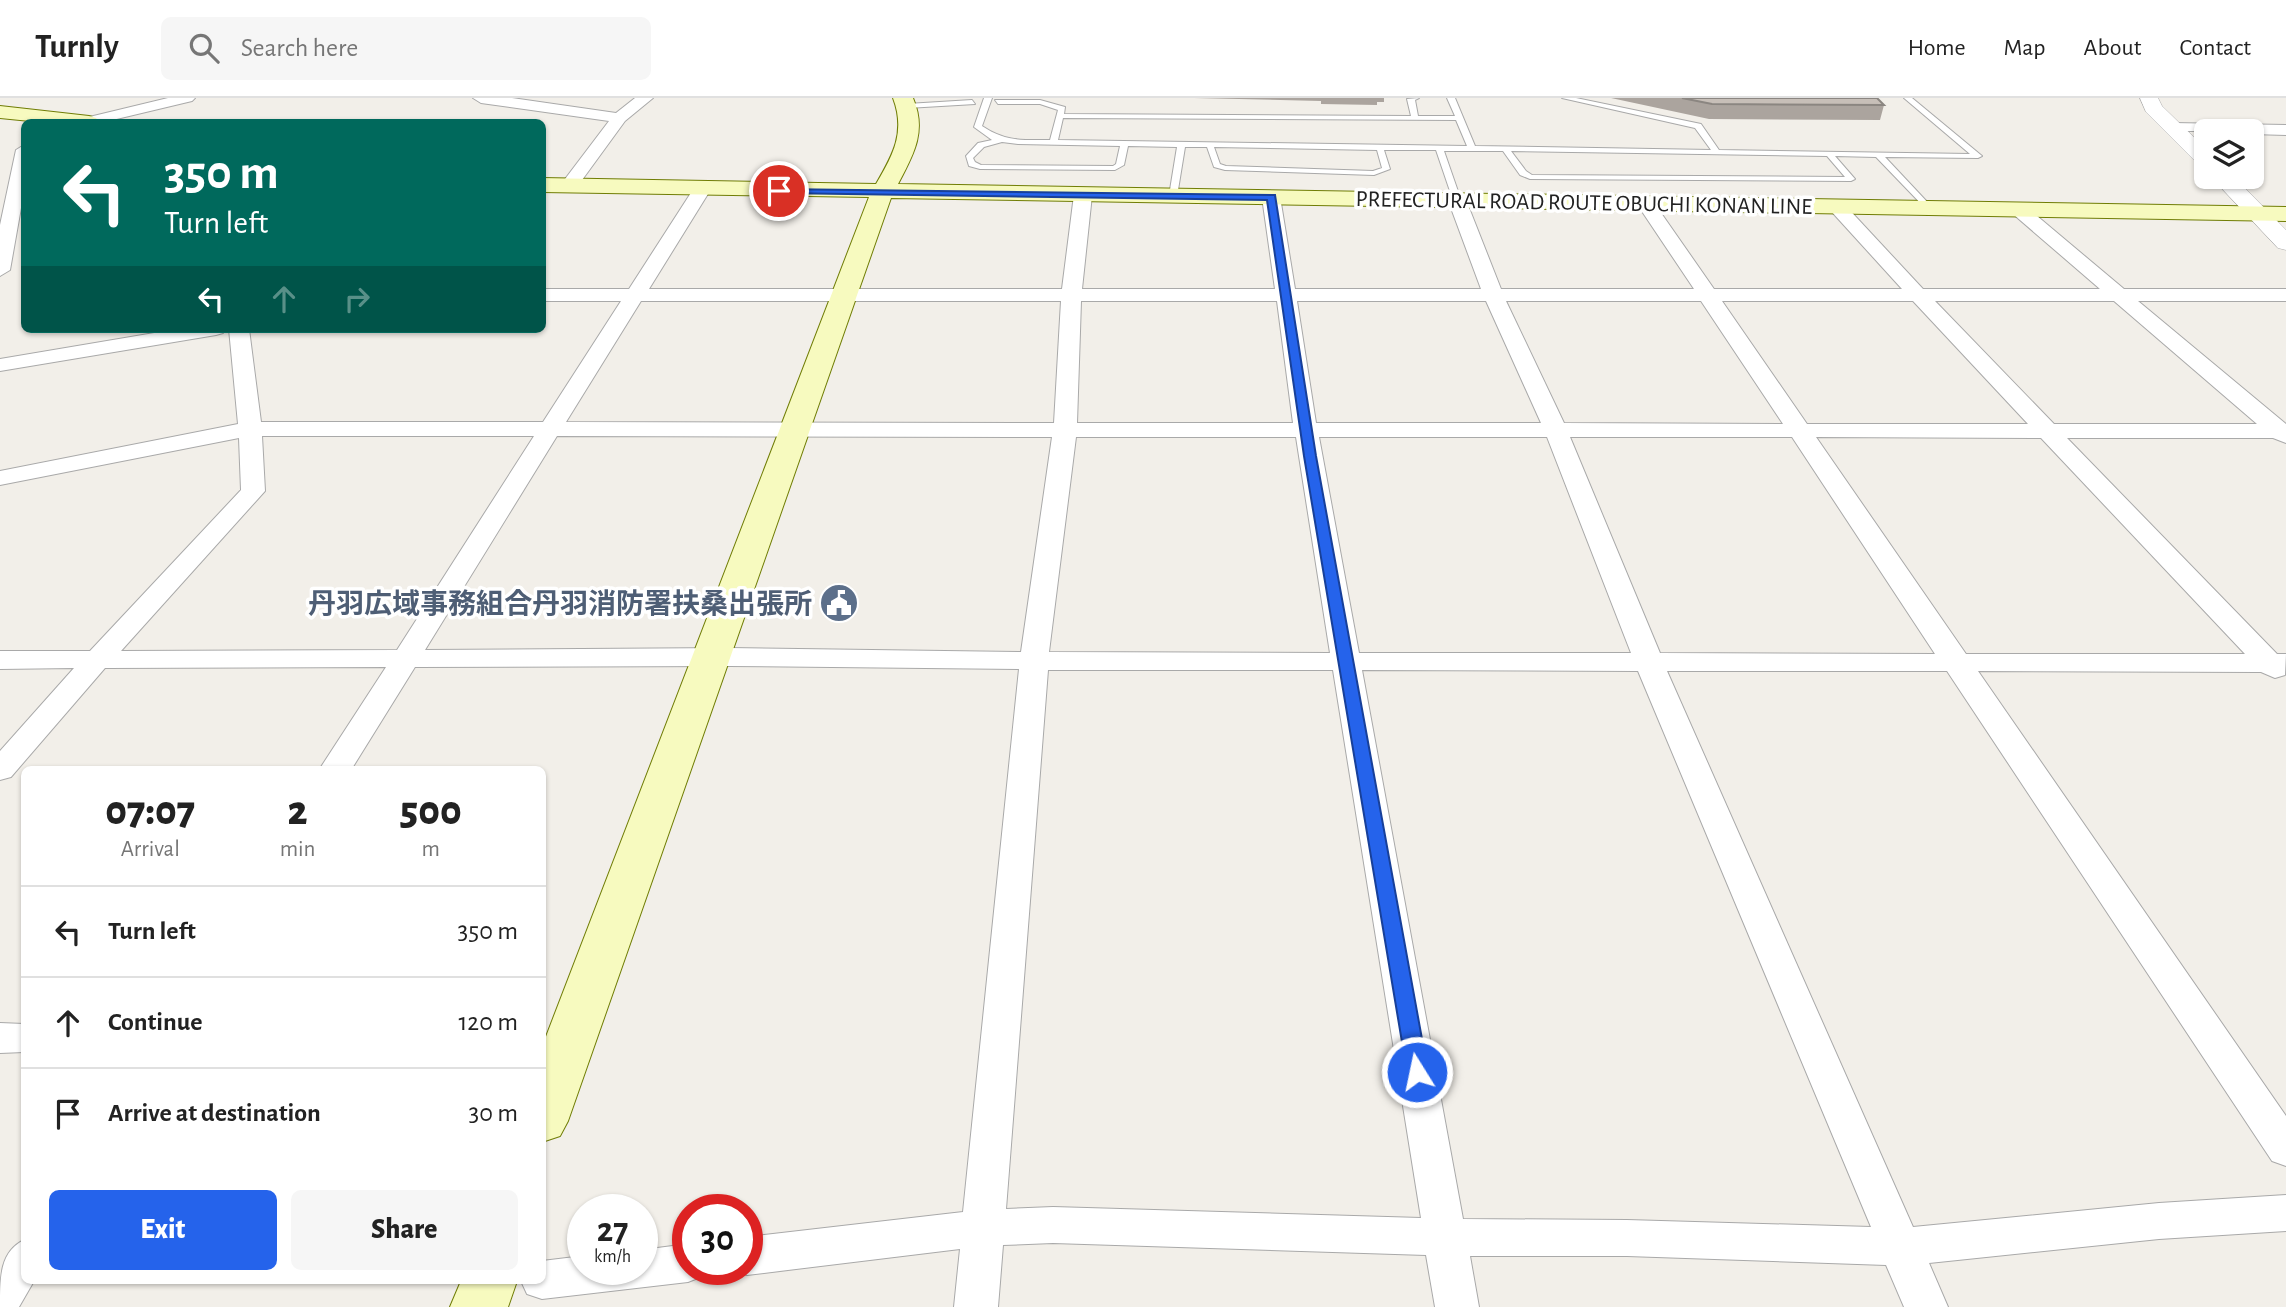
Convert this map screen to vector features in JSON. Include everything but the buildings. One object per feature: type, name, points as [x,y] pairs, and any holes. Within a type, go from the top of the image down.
[{"type":"main road","points":[[546,1098],[556,1042],[711,658],[883,192],[909,140],[912,116],[905,102]]},
{"type":"main road","points":[[0,112],[62,119]]},
{"type":"main road","name":"PREFECTURAL ROAD ROUTE OBUCHI KONAN LINE","points":[[546,184],[568,187],[2286,214]]},
{"type":"street","points":[[100,119],[187,98]]},
{"type":"street","points":[[481,98],[620,118]]},
{"type":"street","points":[[568,187],[620,118],[645,98]]},
{"type":"street","points":[[2149,98],[2153,108],[2194,149]]},
{"type":"street","points":[[2173,128],[2286,130]]},
{"type":"street","points":[[0,270],[2,243],[20,143]]},
{"type":"street","points":[[338,766],[553,429],[702,189]]},
{"type":"street","points":[[2233,189],[2286,243]]},
{"type":"street","points":[[976,1307],[1034,662],[1065,429],[1070,296],[1083,195]]},
{"type":"street","points":[[1271,197],[1306,430],[1457,1307]]},
{"type":"street","points":[[1457,200],[1493,295],[1555,428],[1649,662],[1926,1307]]},
{"type":"street","points":[[1646,204],[2286,1149]]},
{"type":"street","points":[[1838,207],[2045,429],[2280,669]]},
{"type":"street","points":[[2019,210],[2116,295],[2284,433]]},
{"type":"street","points":[[2,243],[21,240]]},
{"type":"street","points":[[546,295],[2286,295]]},
{"type":"street","points":[[0,365],[192,333]]},
{"type":"street","points":[[0,770],[253,491],[250,429],[239,333]]},
{"type":"street","points":[[1,469],[250,429],[1555,428],[1800,431],[2045,429],[2284,433]]},
{"type":"street","points":[[0,660],[711,658],[1034,662],[1958,662],[2280,669]]},
{"type":"street","points":[[0,1038],[21,1038]]},
{"type":"street","points":[[763,1254],[984,1228],[1053,1225],[1901,1247],[2160,1221],[2286,1213]]},
{"type":"street","points":[[0,1298],[21,1264]]},
{"type":"street","points":[[546,1280],[567,1277]]},
{"type":"lane","points":[[988,98],[978,128],[1003,140]]},
{"type":"lane","points":[[1415,98],[1411,99],[1415,117]]},
{"type":"lane","points":[[1451,98],[1472,149]]},
{"type":"lane","points":[[1566,98],[1698,126],[1717,152]]},
{"type":"lane","points":[[1125,145],[1120,165],[1115,168],[981,167],[972,164],[968,158],[981,145],[1003,140],[1181,146],[1979,156],[1908,98]]},
{"type":"lane","points":[[998,102],[1025,100],[1058,106],[1062,109],[1053,143]]},
{"type":"lane","points":[[905,102],[972,102]]},
{"type":"lane","points":[[1061,116],[1458,118]]},
{"type":"lane","points":[[1174,196],[1181,146]]},
{"type":"lane","points":[[1210,146],[1217,165],[1225,168],[1374,173],[1386,169],[1380,148]]},
{"type":"lane","points":[[1439,148],[1457,200]]},
{"type":"lane","points":[[1505,149],[1522,173],[1530,177],[1851,179],[1829,154]]},
{"type":"lane","points":[[1878,154],[1928,208]]},
{"type":"place","name":"丹羽広域事務組合丹羽消防署扶桑出張所","points":[[839,603]]},
{"type":"route","points":[[779,191],[1271,197],[1310,456],[1417,1072]]}]
